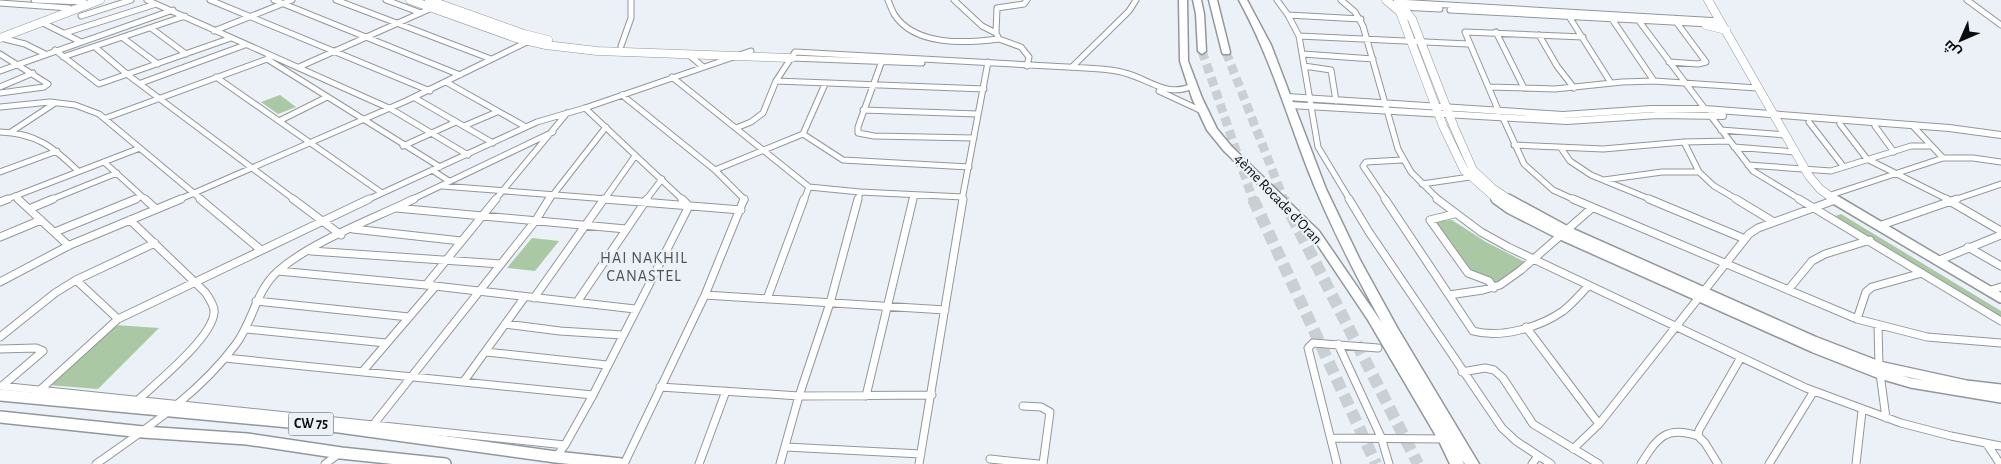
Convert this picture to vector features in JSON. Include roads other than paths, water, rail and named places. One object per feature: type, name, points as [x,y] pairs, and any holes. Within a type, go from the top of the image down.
[{"type":"highway","name":"4ème Rocade d'Oran","points":[[1183,0],[1184,61],[1192,86],[1212,130],[1228,149],[1315,233],[1373,318],[1445,439],[1457,464]]},
{"type":"highway","points":[[1197,0],[1200,14],[1202,51]]},
{"type":"highway","points":[[1213,0],[1226,52]]},
{"type":"highway","name":"4ème Rocade d'Oran","points":[[1243,0],[1264,38],[1321,190],[1384,316],[1472,464]]},
{"type":"main road","points":[[0,37],[70,9],[100,0]]},
{"type":"main road","points":[[410,0],[528,42],[580,50],[793,55]]},
{"type":"main road","points":[[429,0],[537,37],[583,44],[751,50],[793,55]]},
{"type":"main road","points":[[1708,0],[1794,152],[1814,183],[1831,198],[2001,298]]},
{"type":"main road","points":[[0,37],[41,22],[87,1]]},
{"type":"main road","points":[[1394,3],[1417,41],[1444,111],[1473,170],[1484,181],[1514,203],[1564,233]]},
{"type":"main road","points":[[1706,25],[1726,30]]},
{"type":"main road","points":[[1444,111],[1450,144],[1470,177],[1510,209],[1702,294],[1814,348],[1911,382],[2001,398]]},
{"type":"main road","points":[[1880,370],[2001,390]]},
{"type":"main road","name":"CW 75","points":[[1,389],[372,427],[556,457],[622,464]]},
{"type":"main road","points":[[0,417],[142,432],[247,439],[341,453],[445,464]]},
{"type":"street","points":[[0,3],[6,0]]},
{"type":"street","points":[[34,0],[87,1]]},
{"type":"street","points":[[81,16],[131,0]]},
{"type":"street","points":[[147,0],[391,109],[468,155]]},
{"type":"street","points":[[210,0],[332,52],[430,90]]},
{"type":"street","points":[[274,0],[460,75]]},
{"type":"street","points":[[214,31],[292,0]]},
{"type":"street","points":[[336,0],[491,59]]},
{"type":"street","points":[[386,0],[421,13]]},
{"type":"street","points":[[621,46],[632,18],[631,0]]},
{"type":"street","points":[[888,0],[899,22],[912,31],[944,39],[969,41],[999,39],[1021,47],[1029,57],[1027,66]]},
{"type":"street","points":[[954,0],[982,26],[996,34],[999,39]]},
{"type":"street","points":[[996,34],[997,8],[1024,4],[1028,0]]},
{"type":"street","points":[[1072,67],[1130,11],[1136,0]]},
{"type":"street","points":[[1277,0],[1288,15],[1299,36],[1318,147],[1368,232],[1502,428],[1516,442],[1551,464]]},
{"type":"street","points":[[1341,0],[1361,19],[1402,160],[1439,203],[1454,214],[1484,234],[1533,259],[1740,359],[1814,391],[1862,411],[2001,446]]},
{"type":"street","points":[[1967,0],[2001,25]]},
{"type":"street","points":[[0,3],[70,9],[94,24]]},
{"type":"street","points":[[1394,3],[1720,21]]},
{"type":"street","points":[[65,33],[156,4]]},
{"type":"street","points":[[299,67],[440,4]]},
{"type":"street","points":[[0,71],[18,63],[173,10]]},
{"type":"street","points":[[1567,14],[1706,25],[1720,21]]},
{"type":"street","points":[[1567,14],[1611,83]]},
{"type":"street","points":[[1288,15],[1361,19]]},
{"type":"street","points":[[63,56],[186,16]]},
{"type":"street","points":[[1991,18],[2001,18]]},
{"type":"street","points":[[1612,19],[1654,81]]},
{"type":"street","points":[[1639,21],[1704,109]]},
{"type":"street","points":[[41,22],[81,42]]},
{"type":"street","points":[[1669,62],[1698,64],[1706,62],[1677,23]]},
{"type":"street","points":[[151,28],[186,54]]},
{"type":"street","points":[[1499,112],[1468,44],[1465,31],[1583,37]]},
{"type":"street","points":[[1496,32],[1524,88]]},
{"type":"street","points":[[1539,34],[1557,66],[1574,88]]},
{"type":"street","points":[[1299,36],[1468,44]]},
{"type":"street","points":[[0,37],[25,44],[45,54]]},
{"type":"street","points":[[0,282],[69,246],[391,109],[537,37]]},
{"type":"street","points":[[123,38],[158,64]]},
{"type":"street","points":[[55,50],[99,84],[232,38]]},
{"type":"street","points":[[141,83],[245,45]]},
{"type":"street","points":[[95,47],[341,235]]},
{"type":"street","points":[[40,390],[118,319],[382,192],[468,155],[526,127],[751,50]]},
{"type":"street","points":[[688,53],[702,66]]},
{"type":"street","points":[[1303,54],[1373,59]]},
{"type":"street","points":[[0,93],[44,88],[48,85],[33,72],[1,55]]},
{"type":"street","points":[[736,128],[759,118],[763,113],[776,81],[793,55],[1072,67],[1120,71],[1203,111]]},
{"type":"street","points":[[106,118],[274,56]]},
{"type":"street","points":[[267,59],[403,146],[440,167]]},
{"type":"street","points":[[882,59],[857,130],[858,133],[865,135],[974,138]]},
{"type":"street","points":[[920,464],[963,197],[970,167],[978,114],[988,74],[987,64]]},
{"type":"street","points":[[1027,66],[1115,74],[1136,78],[1171,91],[1181,92],[1192,86]]},
{"type":"street","points":[[1304,66],[1331,70],[1336,101]]},
{"type":"street","points":[[0,87],[33,72]]},
{"type":"street","points":[[216,77],[382,192]]},
{"type":"street","points":[[672,77],[809,187],[860,192],[963,197]]},
{"type":"street","points":[[776,81],[984,89]]},
{"type":"street","points":[[1489,87],[1574,88],[1611,83],[1654,81],[1757,88]]},
{"type":"street","points":[[446,82],[526,127]]},
{"type":"street","points":[[803,134],[825,84]]},
{"type":"street","points":[[622,95],[714,170],[743,196],[745,203],[705,295],[622,464]]},
{"type":"street","points":[[279,121],[327,97]]},
{"type":"street","points":[[414,98],[493,143]]},
{"type":"street","points":[[1288,101],[1444,111],[1581,115],[1650,109],[1704,109],[1809,122],[1914,127],[1943,158]]},
{"type":"street","points":[[1311,102],[1336,101],[1386,108]]},
{"type":"street","points":[[11,132],[56,102]]},
{"type":"street","points":[[0,107],[56,102],[88,108],[106,118],[192,194],[261,250]]},
{"type":"street","points":[[585,108],[689,206]]},
{"type":"street","points":[[864,110],[978,114]]},
{"type":"street","points":[[1444,111],[1503,118],[1574,121],[1658,115],[1774,117],[1914,127],[2001,137]]},
{"type":"street","points":[[464,126],[497,112]]},
{"type":"street","points":[[426,286],[567,113]]},
{"type":"street","points":[[1710,115],[1748,165],[1762,177],[1870,240],[2001,321]]},
{"type":"street","points":[[1503,118],[1524,164],[1553,190],[1592,208],[1856,319],[1927,337],[2001,343]]},
{"type":"street","points":[[403,146],[456,122]]},
{"type":"street","points":[[1809,122],[1843,166]]},
{"type":"street","points":[[1840,124],[1867,159],[1950,201],[2001,231]]},
{"type":"street","points":[[1875,126],[1894,152]]},
{"type":"street","points":[[372,427],[536,220],[552,196],[606,127]]},
{"type":"street","points":[[1721,130],[1785,135]]},
{"type":"street","points":[[0,132],[11,132],[41,139],[78,171]]},
{"type":"street","points":[[96,464],[174,408],[225,358],[246,329],[256,301],[265,285],[278,271],[352,229],[448,181],[553,132]]},
{"type":"street","points":[[714,170],[803,134],[807,134],[843,160],[970,167]]},
{"type":"street","points":[[1514,145],[1561,148],[1610,148],[1684,142],[1729,141]]},
{"type":"street","points":[[1684,142],[1699,172],[1714,186],[1774,222]]},
{"type":"street","points":[[1748,165],[1831,171],[1911,146],[1931,146]]},
{"type":"street","points":[[1734,147],[1794,152]]},
{"type":"street","points":[[0,202],[140,148]]},
{"type":"street","points":[[1561,148],[1574,164],[1604,180],[1745,239]]},
{"type":"street","points":[[0,172],[57,151]]},
{"type":"street","points":[[534,298],[635,156]]},
{"type":"street","points":[[1573,449],[1599,424],[1745,239],[1758,228],[1814,208],[1831,198],[1943,158],[1973,158],[2001,162]]},
{"type":"street","points":[[1402,160],[1366,162],[1363,166],[1471,328],[1476,332],[1487,334],[1526,327],[1557,314],[1588,286]]},
{"type":"street","points":[[104,162],[156,209]]},
{"type":"street","points":[[432,170],[448,181]]},
{"type":"street","points":[[1604,180],[1662,172],[1699,172]]},
{"type":"street","points":[[29,209],[117,174]]},
{"type":"street","points":[[1422,184],[1470,177]]},
{"type":"street","points":[[577,302],[611,254],[643,203],[662,179]]},
{"type":"street","points":[[1878,226],[2001,184]]},
{"type":"street","points":[[441,186],[741,210]]},
{"type":"street","points":[[767,300],[809,187]]},
{"type":"street","points":[[780,464],[799,396],[830,303],[860,192]]},
{"type":"street","points":[[866,396],[914,195]]},
{"type":"street","points":[[15,196],[69,246]]},
{"type":"street","points":[[55,232],[141,196]]},
{"type":"street","points":[[556,457],[565,445],[593,395],[635,309],[689,206]]},
{"type":"street","points":[[395,208],[626,228]]},
{"type":"street","points":[[1449,294],[1494,288],[1513,276],[1592,208]]},
{"type":"street","points":[[1454,214],[1430,220],[1468,274],[1489,281],[1494,288]]},
{"type":"street","points":[[0,238],[41,220]]},
{"type":"street","points":[[130,220],[196,282],[212,303],[214,313],[208,330],[138,400]]},
{"type":"street","points":[[352,229],[461,241]]},
{"type":"street","points":[[1937,261],[2001,235]]},
{"type":"street","points":[[1788,290],[1812,261],[1825,254],[1870,240]]},
{"type":"street","points":[[0,337],[55,293],[76,280],[155,244]]},
{"type":"street","points":[[1968,247],[2001,266]]},
{"type":"street","points":[[311,251],[501,264]]},
{"type":"street","points":[[278,271],[635,309]]},
{"type":"street","points":[[1856,319],[1866,292],[1872,287],[1922,272]]},
{"type":"street","points":[[76,280],[118,319]]},
{"type":"street","points":[[1988,291],[2001,287]]},
{"type":"street","points":[[363,371],[408,316],[434,288]]},
{"type":"street","points":[[705,295],[945,310]]},
{"type":"street","points":[[464,381],[504,324],[518,309],[524,298]]},
{"type":"street","points":[[256,301],[408,316]]},
{"type":"street","points":[[504,324],[560,331],[622,335]]},
{"type":"street","points":[[1878,326],[1880,370],[1886,418]]},
{"type":"street","points":[[1526,327],[1599,424]]},
{"type":"street","points":[[246,329],[386,343]]},
{"type":"street","points":[[1337,464],[1308,348],[1313,343],[1378,348]]},
{"type":"street","points":[[1338,344],[1382,438],[1389,464]]},
{"type":"street","points":[[0,348],[36,348],[44,352],[1,389]]},
{"type":"street","points":[[486,352],[607,365]]},
{"type":"street","points":[[225,358],[593,395]]},
{"type":"street","points":[[1698,436],[1700,427],[1740,359]]},
{"type":"street","points":[[1462,372],[1484,368],[1494,370],[1503,378],[1533,424],[1599,464]]},
{"type":"street","points":[[660,387],[799,396],[932,395]]},
{"type":"street","points":[[1,389],[40,390],[138,400],[174,408]]},
{"type":"street","points":[[699,464],[726,391]]},
{"type":"street","points":[[1769,464],[1814,391]]},
{"type":"street","points":[[1023,406],[1041,407],[1050,412],[1043,464]]},
{"type":"street","points":[[1856,464],[1862,411]]},
{"type":"street","points":[[372,427],[565,445]]},
{"type":"street","points":[[1640,464],[1653,444],[1668,432],[1684,431],[1698,436],[1705,443],[1718,464],[1724,464]]},
{"type":"street","points":[[1331,438],[1445,439]]},
{"type":"street","points":[[1987,444],[2000,464]]},
{"type":"street","points":[[786,447],[921,454]]},
{"type":"street","points":[[326,464],[341,453]]},
{"type":"street","points":[[1532,464],[1538,456]]},
{"type":"street","points":[[990,459],[1038,464]]},
{"type":"tunnel","points":[[1202,51],[1253,200]]},
{"type":"tunnel","points":[[1226,52],[1284,200]]},
{"type":"tunnel","points":[[1253,199],[1376,464]]},
{"type":"tunnel","points":[[1283,199],[1418,464]]},
{"type":"district","name":"HAI NAKHIL CANASTEL","points":[[644,267]]}]
